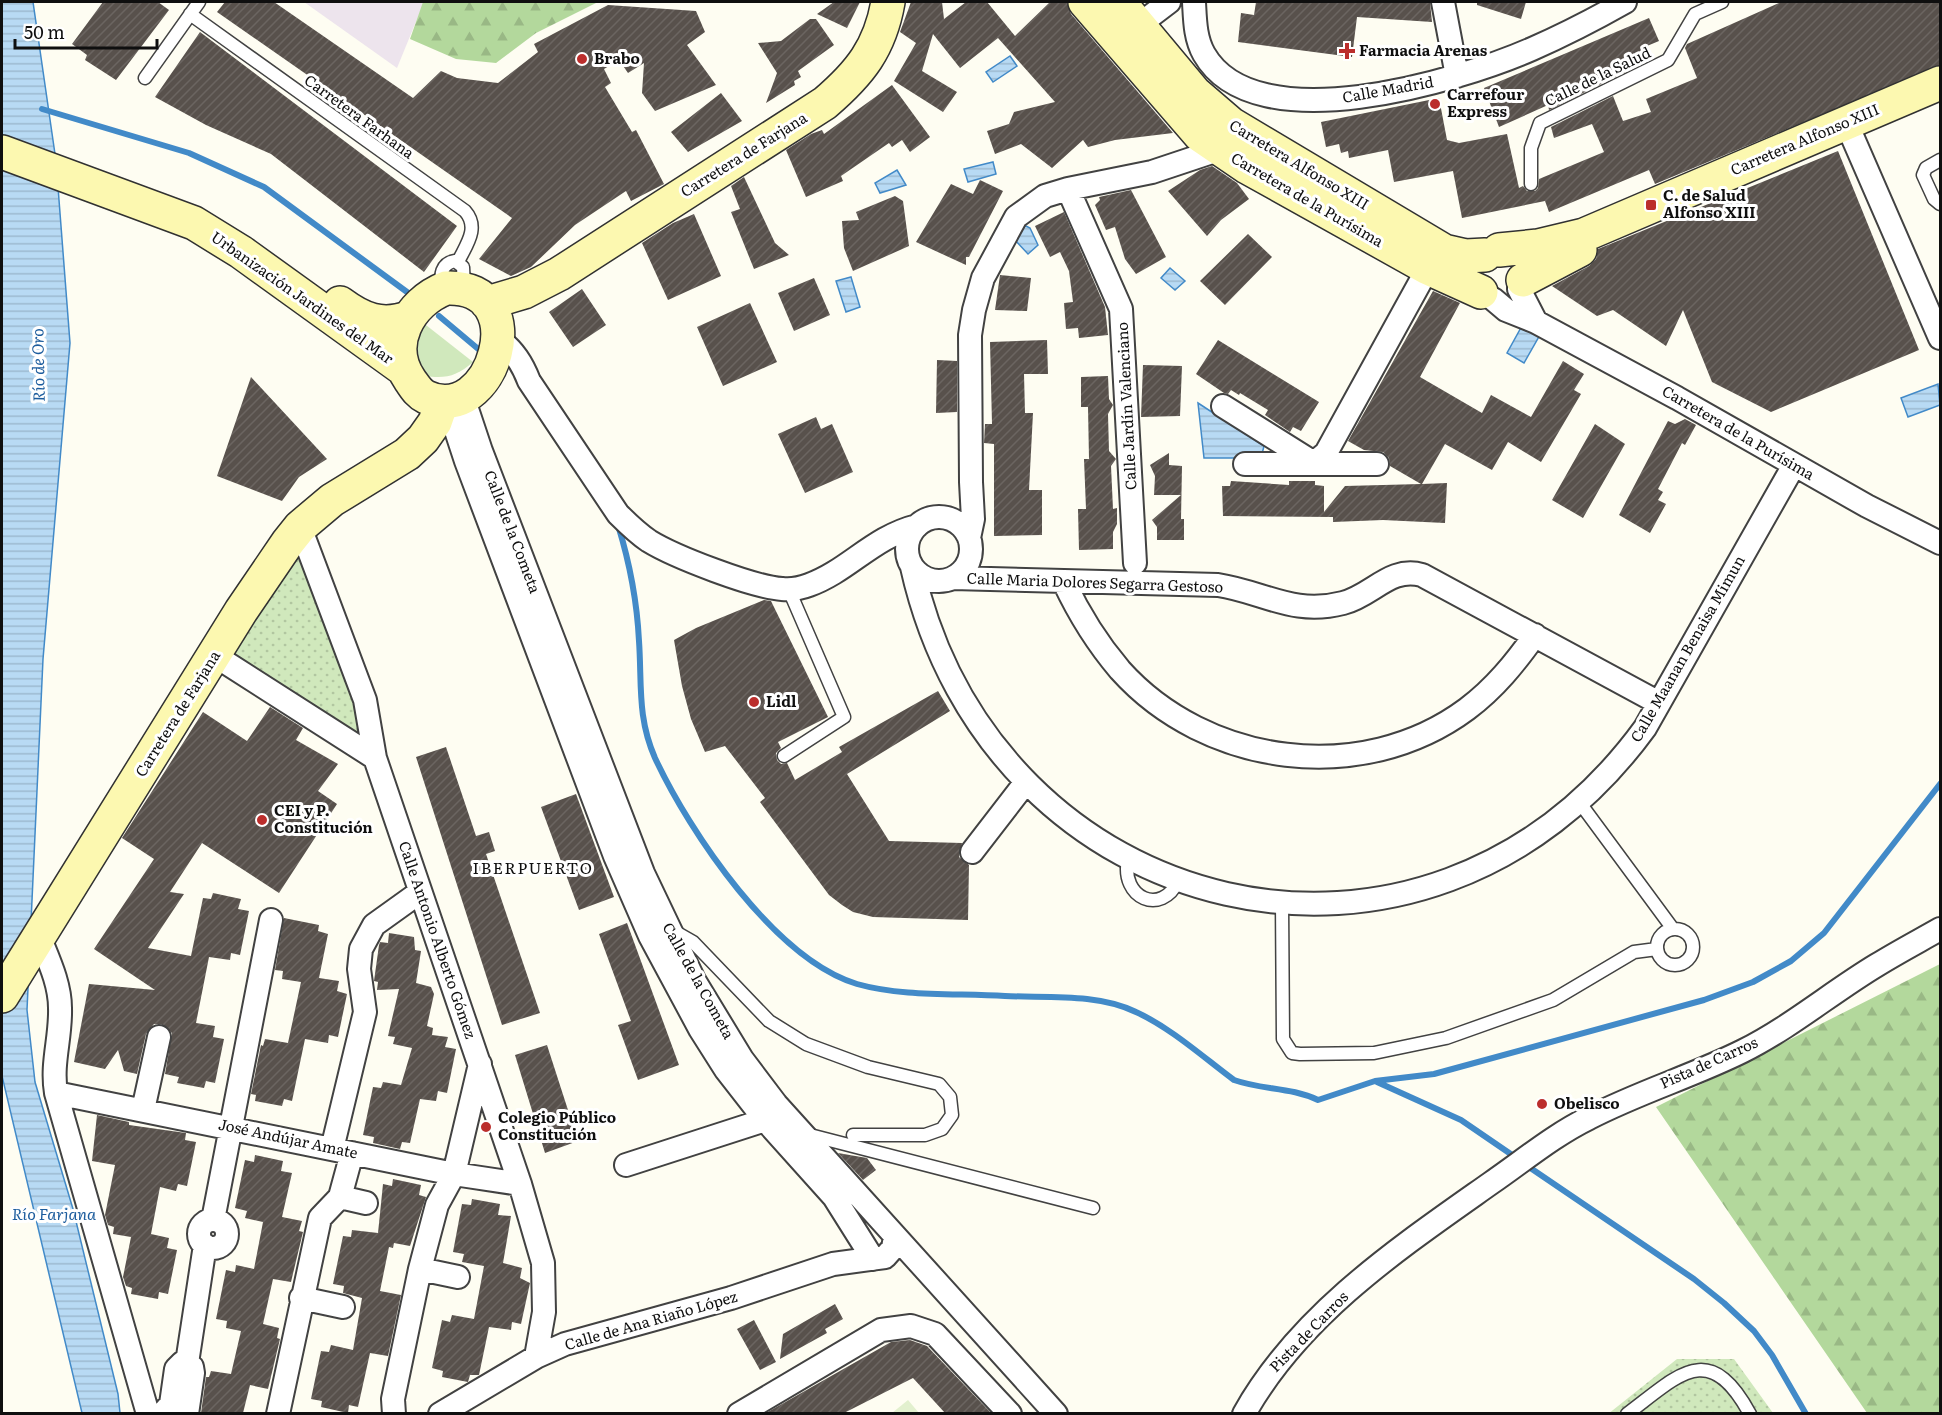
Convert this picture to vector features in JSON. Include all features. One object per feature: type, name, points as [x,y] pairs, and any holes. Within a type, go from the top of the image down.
[{"type":"street","name":"Carretera de Farjana","points":[[475,302],[524,292],[559,274],[825,103],[857,74],[868,60],[876,44],[889,2]]},
{"type":"street","points":[[1085,2],[1200,135],[1178,164]]},
{"type":"street","points":[[1128,12],[1148,18],[1169,2]]},
{"type":"street","name":"Calle Madrid","points":[[1194,2],[1196,32],[1205,56],[1229,81],[1272,98],[1330,100],[1417,88],[1457,76],[1531,50],[1625,2]]},
{"type":"street","points":[[1443,2],[1457,76]]},
{"type":"street","name":"Carretera Alfonso XIII","points":[[1128,12],[1195,93],[1229,139],[1444,251],[1466,256],[1496,278]]},
{"type":"street","name":"Carretera Alfonso XIII","points":[[1150,64],[1191,108],[1236,145],[1496,278],[1565,256],[1941,98]]},
{"type":"street","name":"Carretera Alfonso XIII","points":[[1496,278],[1538,246],[1584,235],[1941,83]]},
{"type":"street","points":[[969,538],[973,519],[970,335],[977,293],[1003,237],[1016,217],[1045,196],[1152,172],[1212,152],[1229,139],[1234,106],[1244,87]]},
{"type":"street","name":"Urbanización Jardines del Mar","points":[[2,129],[194,223],[241,252],[435,392]]},
{"type":"street","name":"Carretera de la Purísima","points":[[1200,135],[1229,139],[1428,268],[1496,278],[1506,310],[1536,322],[1867,506],[1941,543]]},
{"type":"street","points":[[1852,136],[1941,338]]},
{"type":"street","name":"Urbanización Jardines del Mar","points":[[2,152],[149,184],[200,208],[256,242],[352,313],[379,324],[409,318]]},
{"type":"street","name":"Calle Jardín Valenciano","points":[[1068,189],[1121,309],[1135,563]]},
{"type":"street","points":[[1314,463],[1326,453],[1428,268]]},
{"type":"street","points":[[529,381],[487,372],[435,392],[398,349],[402,332],[409,318],[432,294],[475,302],[518,357],[529,381],[618,514],[632,529],[651,542],[695,562],[767,586],[789,590],[812,584],[865,551],[898,531],[917,526],[929,518],[944,517],[963,528],[972,549],[963,571],[947,580],[924,578],[910,562],[880,549],[865,551]]},
{"type":"street","points":[[475,302],[497,351],[487,372]]},
{"type":"street","name":"Carretera de Farjana","points":[[2,996],[273,563],[300,527],[332,500],[389,464],[435,392]]},
{"type":"street","name":"Calle de la Cometa","points":[[435,392],[466,409],[643,873],[694,980],[742,1059],[801,1132],[1056,1413]]},
{"type":"street","name":"Calle de la Cometa","points":[[435,392],[470,472],[624,880],[650,936],[700,1029],[726,1070],[765,1120],[834,1197],[873,1259],[914,1270],[940,1285]]},
{"type":"street","points":[[1223,406],[1314,463]]},
{"type":"street","points":[[1245,464],[1377,464]]},
{"type":"street","name":"Calle Maanan Benaisa Mimun","points":[[910,562],[918,592],[937,642],[972,709],[1026,782],[1071,821],[1128,859],[1178,881],[1282,903],[1349,902],[1409,892],[1471,872],[1558,821],[1580,803],[1622,759],[1659,703],[1794,465]]},
{"type":"street","points":[[944,517],[962,503],[971,482]]},
{"type":"street","points":[[910,562],[907,546],[917,526]]},
{"type":"street","name":"Calle Antonio Alberto Gómez","points":[[300,527],[365,700],[375,758],[520,1184],[543,1263],[546,1288],[536,1357]]},
{"type":"street","name":"Calle Maria Dolores Segarra Gestoso","points":[[947,580],[1218,585],[1292,607],[1318,608],[1345,603],[1369,592],[1393,576],[1412,572],[1422,575],[1659,703]]},
{"type":"street","name":"Calle Maanan Benaisa Mimun","points":[[937,642],[933,611],[947,580]]},
{"type":"street","points":[[1064,582],[1104,651],[1141,690],[1177,717],[1201,730],[1240,746],[1273,754],[1307,757],[1341,756],[1374,751],[1407,741],[1466,710],[1492,688],[1515,663],[1535,635]]},
{"type":"street","points":[[214,655],[375,758]]},
{"type":"street","points":[[972,852],[1026,782]]},
{"type":"street","points":[[278,1413],[320,1218],[326,1208],[339,1197],[342,1151],[365,1012],[359,969],[361,948],[374,925],[420,892]]},
{"type":"street","points":[[187,1413],[193,1373],[188,1364],[205,1245],[218,1248],[226,1238],[224,1226],[213,1220],[271,920]]},
{"type":"street","name":"Pista de Carros","points":[[1244,1413],[1262,1381],[1297,1341],[1347,1292],[1385,1260],[1535,1152],[1587,1119],[1744,1050],[1814,1008],[1877,964],[1941,929]]},
{"type":"street","points":[[35,942],[55,979],[61,1005],[54,1060],[56,1093],[148,1413]]},
{"type":"street","points":[[143,1110],[159,1037]]},
{"type":"street","points":[[391,1412],[420,1269],[437,1205],[454,1174],[480,1064]]},
{"type":"street","name":"José Andújar Amate","points":[[56,1093],[231,1126],[454,1174],[520,1184]]},
{"type":"street","points":[[626,1165],[765,1120]]},
{"type":"street","points":[[339,1197],[366,1203]]},
{"type":"street","points":[[873,1259],[885,1257],[890,1252],[895,1237]]},
{"type":"street","name":"Calle de Ana Riaño López","points":[[440,1413],[536,1357],[565,1344],[731,1298],[850,1259],[873,1259]]},
{"type":"street","points":[[420,1269],[458,1277]]},
{"type":"street","points":[[301,1298],[343,1306]]},
{"type":"street","points":[[739,1413],[881,1330],[904,1326],[924,1328],[935,1334],[1010,1413]]},
{"type":"street","points":[[162,1413],[171,1404],[176,1369],[182,1363],[188,1364]]},
{"type":"lane","points":[[145,78],[199,2]]},
{"type":"lane","points":[[1702,5],[1722,2]]},
{"type":"lane","name":"Calle de la Salud","points":[[1531,184],[1531,148],[1540,123],[1668,60],[1689,21],[1702,5]]},
{"type":"lane","name":"Carretera Farhana","points":[[190,14],[465,211],[472,221],[475,302]]},
{"type":"lane","points":[[1941,160],[1930,165],[1923,175],[1934,199],[1941,204]]},
{"type":"lane","points":[[784,756],[844,717],[789,590]]},
{"type":"lane","points":[[1580,803],[1673,929],[1686,933],[1690,938],[1693,945],[1689,958],[1677,964],[1670,964],[1659,956],[1658,949],[1661,936],[1673,929]]},
{"type":"lane","points":[[1282,903],[1283,1039],[1292,1053],[1300,1054],[1374,1053],[1446,1038],[1553,999],[1634,952],[1658,949]]},
{"type":"lane","points":[[668,928],[693,942],[769,1021],[806,1044],[868,1067],[939,1084],[950,1097],[952,1115],[942,1130],[925,1136],[853,1135]]},
{"type":"lane","points":[[801,1132],[1092,1208]]},
{"type":"lane","points":[[1627,1413],[1685,1372],[1698,1369],[1713,1371],[1724,1377],[1733,1386],[1750,1413]]},
{"type":"shaded area","points":[[304,2],[424,2],[397,68]]},
{"type":"green space","points":[[423,2],[598,2],[536,33],[496,63],[456,59],[410,39]]},
{"type":"green space","points":[[417,318],[473,362],[462,371],[451,375],[425,376],[413,360]]},
{"type":"green space","points":[[303,531],[366,741],[227,651]]},
{"type":"green space","points":[[1940,964],[1940,1413],[1867,1413],[1656,1107]]},
{"type":"green space","points":[[1677,1359],[1734,1359],[1773,1413],[1608,1414]]},
{"type":"green space","points":[[908,1400],[919,1413],[892,1413]]},
{"type":"water","name":"Río de Oro","points":[[2,2],[33,2],[56,161],[70,343],[43,659],[27,1010],[35,1082],[73,1209],[118,1394],[120,1413],[82,1413],[2,1076]]},
{"type":"water","points":[[1010,56],[1017,66],[993,82],[986,72]]},
{"type":"water","points":[[993,162],[996,174],[968,182],[964,169]]},
{"type":"water","points":[[897,170],[906,185],[880,193],[875,183]]},
{"type":"water","points":[[1020,227],[1030,228],[1038,245],[1028,254],[1014,239]]},
{"type":"water","points":[[1170,268],[1185,281],[1175,290],[1161,278]]},
{"type":"water","points":[[851,277],[860,307],[846,312],[836,281]]},
{"type":"water","points":[[1523,324],[1541,333],[1524,363],[1507,353]]},
{"type":"water","points":[[1938,384],[1940,405],[1908,417],[1901,398]]},
{"type":"water","points":[[1198,403],[1264,446],[1261,458],[1204,458]]},
{"type":"building","points":[[103,2],[158,2],[169,10],[116,80],[85,60],[87,55],[72,44]]},
{"type":"building","points":[[225,2],[274,2],[413,98],[441,71],[457,78],[498,83],[538,52],[534,44],[608,5],[696,11],[705,32],[687,45],[716,85],[655,111],[642,93],[644,63],[628,73],[619,60],[604,69],[611,83],[605,87],[632,132],[636,130],[664,184],[631,201],[626,191],[575,225],[531,267],[511,276],[479,259],[512,218],[217,12]]},
{"type":"building","points":[[834,2],[860,2],[847,28],[817,14]]},
{"type":"building","points":[[911,2],[942,2],[944,19],[966,2],[987,2],[1015,36],[1050,2],[1067,2],[1071,14],[1173,133],[1115,140],[1088,147],[1083,140],[1052,168],[1021,144],[995,154],[987,131],[1009,124],[1014,112],[1055,102],[998,38],[960,68],[933,34],[922,71],[957,92],[943,112],[894,81],[916,43],[900,32]]},
{"type":"building","points":[[1256,2],[1430,2],[1432,22],[1357,17],[1352,57],[1238,42],[1241,13],[1254,15]]},
{"type":"building","points":[[1477,2],[1526,2],[1521,19],[1477,5]]},
{"type":"building","points":[[1781,2],[1941,2],[1941,65],[1655,184],[1649,170],[1549,212],[1545,201],[1462,218],[1453,171],[1394,182],[1388,150],[1349,158],[1348,151],[1341,153],[1339,144],[1326,147],[1321,122],[1439,98],[1447,140],[1459,143],[1507,134],[1519,188],[1523,186],[1527,191],[1535,191],[1538,188],[1539,179],[1604,152],[1592,124],[1554,138],[1551,127],[1613,96],[1623,121],[1651,112],[1646,99],[1697,78],[1685,48],[1687,44]]},
{"type":"building","points":[[1649,18],[1659,41],[1647,46],[1650,54],[1643,58],[1645,62],[1549,110],[1548,105],[1499,127],[1484,88]]},
{"type":"building","points":[[810,19],[816,19],[834,45],[798,71],[801,77],[794,81],[795,85],[766,103],[777,73],[758,43],[781,41]]},
{"type":"building","points":[[200,32],[457,226],[424,272],[271,154],[206,125],[155,97]]},
{"type":"building","points":[[892,85],[930,137],[910,152],[902,140],[892,147],[889,143],[841,176],[843,181],[806,197],[786,150],[811,134],[822,130],[824,134]]},
{"type":"building","points":[[721,93],[742,121],[688,152],[671,132]]},
{"type":"building","points":[[1838,151],[1919,350],[1771,412],[1712,382],[1683,310],[1666,346],[1613,310],[1597,316],[1552,286],[1589,266],[1596,259],[1598,249]]},
{"type":"building","points":[[1212,166],[1237,183],[1249,199],[1221,220],[1207,236],[1168,191],[1200,170]]},
{"type":"building","points":[[744,177],[775,243],[789,255],[754,269],[731,212],[740,209],[731,186]]},
{"type":"building","points":[[980,180],[1003,191],[969,257],[966,257],[966,265],[916,242],[951,184],[973,194]]},
{"type":"building","points":[[1131,190],[1166,257],[1136,274],[1125,259],[1115,227],[1106,230],[1095,205],[1100,200],[1099,197]]},
{"type":"building","points":[[895,196],[903,201],[909,246],[853,271],[844,248],[842,221],[859,220],[856,212]]},
{"type":"building","points":[[1064,212],[1105,307],[1108,335],[1079,338],[1078,328],[1066,329],[1064,303],[1073,302],[1069,271],[1060,252],[1050,257],[1035,226]]},
{"type":"building","points":[[694,214],[721,276],[668,300],[642,243],[673,223]]},
{"type":"building","points":[[1248,234],[1272,257],[1225,305],[1200,281]]},
{"type":"building","points":[[1000,275],[1031,278],[1027,311],[995,310]]},
{"type":"building","points":[[814,278],[830,315],[794,331],[778,293]]},
{"type":"building","points":[[582,289],[606,325],[573,347],[549,312]]},
{"type":"building","points":[[1433,291],[1460,303],[1420,377],[1482,413],[1491,395],[1531,417],[1563,361],[1584,374],[1574,390],[1581,394],[1541,462],[1508,442],[1492,470],[1445,444],[1422,484],[1447,483],[1445,523],[1383,520],[1333,522],[1333,517],[1223,516],[1222,486],[1230,486],[1231,481],[1289,485],[1289,481],[1315,481],[1315,485],[1324,486],[1324,512],[1345,486],[1421,484],[1390,466],[1389,458],[1383,452],[1364,450],[1348,441]]},
{"type":"building","points":[[750,303],[777,362],[723,386],[697,327]]},
{"type":"building","points":[[1047,340],[1048,374],[1024,374],[1025,413],[1033,413],[1029,490],[1042,490],[1042,535],[994,536],[994,444],[984,443],[985,424],[992,424],[990,342]]},
{"type":"building","points":[[1218,340],[1319,402],[1301,431],[1293,427],[1290,432],[1265,415],[1268,410],[1240,393],[1239,395],[1231,390],[1228,394],[1224,393],[1196,374]]},
{"type":"building","points":[[937,360],[957,361],[957,412],[936,413]]},
{"type":"building","points":[[1143,365],[1182,366],[1180,416],[1141,417]]},
{"type":"building","points":[[1108,376],[1109,399],[1113,405],[1108,414],[1109,451],[1116,459],[1111,466],[1113,509],[1117,508],[1113,549],[1079,550],[1078,509],[1086,509],[1084,459],[1089,459],[1088,407],[1081,407],[1081,377]]},
{"type":"building","points":[[251,377],[327,459],[299,477],[282,501],[217,476]]},
{"type":"building","points":[[816,417],[821,429],[832,424],[853,472],[805,493],[778,434]]},
{"type":"building","points":[[1685,419],[1696,425],[1685,445],[1682,443],[1658,489],[1663,492],[1658,500],[1666,504],[1650,533],[1619,515],[1668,421],[1675,424]]},
{"type":"building","points":[[1595,424],[1625,444],[1583,518],[1552,500]]},
{"type":"building","points":[[1169,453],[1169,465],[1182,466],[1181,519],[1184,519],[1184,540],[1157,540],[1157,527],[1152,520],[1181,495],[1154,495],[1155,476],[1150,465]]},
{"type":"building","points":[[764,600],[771,601],[828,717],[778,742],[781,748],[776,753],[777,760],[781,764],[787,763],[795,780],[842,752],[839,747],[938,691],[950,711],[847,774],[889,841],[962,843],[959,857],[969,865],[968,920],[873,917],[853,912],[842,905],[829,895],[760,802],[765,798],[725,746],[705,752],[691,719],[682,686],[674,640],[696,628]]},
{"type":"building","points":[[270,707],[303,728],[296,740],[338,764],[318,791],[337,804],[279,893],[202,843],[170,892],[184,894],[148,948],[191,956],[203,898],[211,899],[213,893],[241,899],[238,909],[249,911],[240,955],[231,953],[230,960],[209,957],[196,1023],[215,1026],[213,1037],[224,1039],[215,1083],[206,1081],[204,1088],[177,1083],[179,1077],[165,1074],[172,1033],[161,1024],[154,1024],[146,1034],[137,1074],[124,1071],[118,1050],[105,1069],[74,1062],[89,984],[155,990],[94,949],[154,859],[122,838],[203,712],[247,741]]},
{"type":"building","points":[[446,747],[476,836],[489,832],[495,851],[486,854],[540,1013],[502,1025],[416,757]]},
{"type":"building","points":[[576,794],[614,897],[579,910],[541,807]]},
{"type":"building","points":[[284,918],[319,925],[318,931],[328,934],[319,978],[339,981],[337,991],[347,994],[338,1037],[329,1035],[328,1043],[305,1039],[292,1101],[284,1099],[282,1106],[255,1101],[256,1095],[251,1094],[261,1045],[263,1046],[265,1039],[288,1043],[301,982],[282,979],[283,971],[275,970]]},
{"type":"building","points":[[627,923],[679,1065],[638,1080],[618,1025],[631,1021],[599,934]]},
{"type":"building","points":[[389,933],[414,937],[415,950],[421,951],[416,983],[431,987],[434,994],[427,1026],[433,1028],[432,1035],[448,1037],[445,1047],[456,1049],[447,1093],[438,1091],[436,1101],[420,1099],[410,1143],[402,1142],[400,1149],[373,1143],[374,1137],[363,1135],[373,1087],[381,1088],[383,1082],[401,1085],[412,1048],[393,1044],[395,1037],[388,1036],[399,989],[377,990],[378,982],[374,981],[379,945],[380,942],[388,943]]},
{"type":"building","points":[[547,1045],[578,1141],[545,1153],[515,1055]]},
{"type":"building","points":[[97,1115],[129,1122],[129,1125],[186,1133],[185,1140],[196,1142],[187,1186],[178,1184],[176,1191],[160,1187],[151,1234],[169,1238],[167,1248],[177,1250],[168,1294],[159,1292],[158,1299],[131,1294],[132,1288],[126,1286],[123,1277],[131,1237],[113,1234],[114,1227],[108,1225],[105,1215],[115,1165],[92,1161]]},
{"type":"building","points":[[838,1153],[867,1158],[876,1170],[863,1180]]},
{"type":"building","points":[[255,1155],[283,1161],[281,1171],[292,1173],[282,1217],[302,1221],[299,1231],[303,1232],[291,1282],[273,1279],[263,1324],[279,1328],[277,1338],[280,1339],[268,1389],[250,1385],[243,1413],[201,1413],[206,1377],[209,1377],[211,1371],[231,1374],[241,1331],[226,1328],[227,1321],[216,1319],[226,1270],[235,1272],[236,1265],[254,1269],[263,1222],[245,1218],[247,1211],[235,1208],[245,1160],[254,1162]]},
{"type":"building","points":[[393,1179],[421,1185],[419,1195],[426,1197],[410,1246],[394,1243],[393,1248],[389,1247],[380,1291],[401,1295],[388,1356],[370,1353],[358,1407],[349,1405],[348,1413],[321,1407],[322,1401],[311,1399],[321,1351],[329,1352],[331,1345],[353,1350],[362,1298],[343,1293],[344,1286],[333,1284],[343,1236],[351,1237],[352,1230],[378,1233],[383,1184],[392,1186]]},
{"type":"building","points":[[472,1199],[500,1204],[498,1215],[511,1216],[503,1263],[522,1268],[520,1278],[530,1283],[521,1324],[512,1322],[511,1330],[489,1327],[479,1375],[470,1375],[468,1382],[442,1377],[443,1371],[432,1368],[442,1320],[450,1322],[452,1315],[474,1319],[484,1266],[462,1262],[464,1254],[453,1252],[462,1204],[471,1205]]},
{"type":"building","points":[[835,1304],[843,1319],[825,1329],[827,1333],[780,1359],[783,1334]]},
{"type":"building","points":[[754,1320],[776,1362],[760,1370],[737,1329]]},
{"type":"building","points":[[910,1340],[927,1346],[991,1413],[945,1413],[913,1378],[844,1413],[766,1413],[891,1342]]},
{"type":"waterway","points":[[42,109],[189,153],[264,187],[407,292]]},
{"type":"waterway","points":[[439,316],[483,353]]},
{"type":"waterway","points":[[618,525],[635,597],[643,714],[649,743],[655,758],[690,821],[738,890],[796,949],[826,970],[857,984],[875,988],[930,994],[1089,999],[1121,1006],[1162,1026],[1234,1080],[1297,1093],[1318,1100],[1375,1081],[1434,1074],[1704,1000],[1753,982],[1791,961],[1824,933],[1940,784]]},
{"type":"waterway","points":[[1377,1082],[1461,1120],[1518,1159]]},
{"type":"waterway","points":[[1526,1165],[1694,1279],[1724,1303],[1754,1331],[1772,1355],[1806,1414]]},
{"type":"place","name":"Farmacia Arenas","points":[[1347,51]]},
{"type":"place","name":"Brabo","points":[[582,59]]},
{"type":"place","name":"Carrefour Express","points":[[1435,104]]},
{"type":"place","name":"C. de Salud Alfonso XIII","points":[[1651,205]]},
{"type":"place","name":"Lidl","points":[[754,702]]},
{"type":"place","name":"CEI y P. Constitución","points":[[262,820]]},
{"type":"place","name":"Obelisco","points":[[1542,1104]]},
{"type":"place","name":"Colegio Público Constitución","points":[[486,1127]]},
{"type":"district","name":"IBERPUERTO","points":[[533,868]]},
{"type":"water label","name":"Río Farjana","points":[[54,1214]]}]
